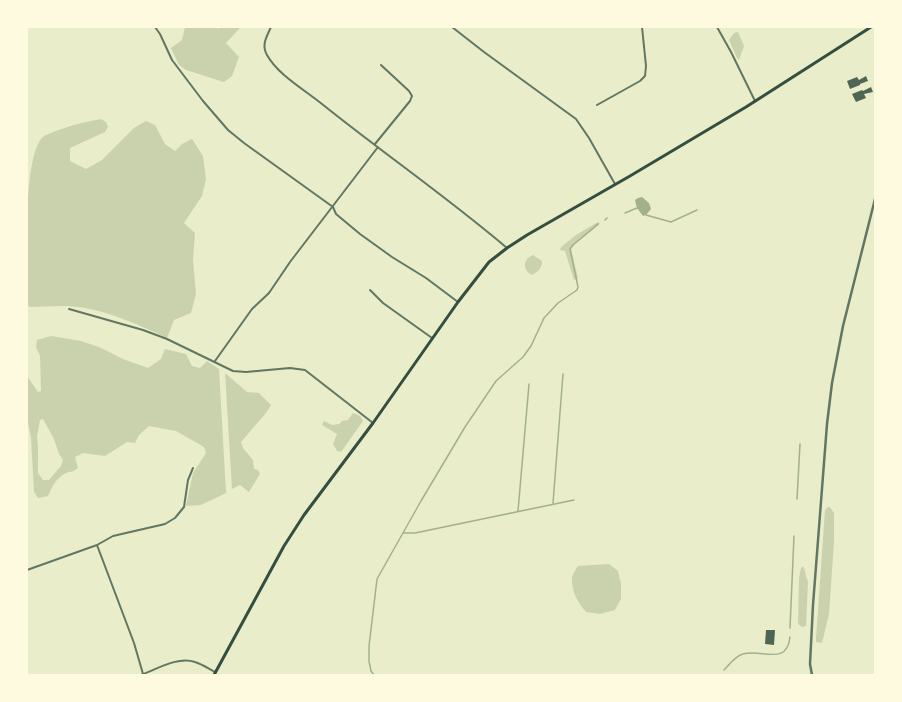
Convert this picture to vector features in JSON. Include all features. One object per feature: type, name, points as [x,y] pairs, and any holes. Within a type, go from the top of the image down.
[{"type":"main road","points":[[215,674],[284,546],[304,514],[373,422],[458,302],[489,262],[506,248],[527,235],[755,101],[871,27]]},
{"type":"street","points":[[155,27],[160,34],[172,60],[203,101],[228,130],[333,207],[336,214],[360,234],[392,257],[426,278],[458,302]]},
{"type":"street","points":[[271,27],[266,38],[264,48],[267,55],[279,70],[471,218],[506,248]]},
{"type":"street","points":[[452,27],[576,119],[590,138],[616,184]]},
{"type":"street","points":[[597,105],[640,82],[645,76],[646,66],[642,27]]},
{"type":"street","points":[[717,27],[755,101]]},
{"type":"street","points":[[375,144],[410,101],[412,96],[409,91],[381,65]]},
{"type":"street","points":[[215,361],[252,309],[269,293],[290,262],[378,147]]},
{"type":"street","points":[[812,675],[810,664],[811,632],[826,424],[843,326],[875,199]]},
{"type":"street","points":[[370,290],[383,303],[432,338]]},
{"type":"street","points":[[69,309],[143,330],[167,339],[233,371],[246,372],[290,368],[306,370],[373,422]]},
{"type":"street","points":[[27,570],[97,545],[113,536],[166,524],[175,518],[184,507],[188,480],[193,468]]},
{"type":"street","points":[[97,545],[134,643],[142,675],[170,663],[183,660],[195,662],[215,674]]},
{"type":"shaded area","points":[[185,27],[216,27],[218,29],[221,27],[240,28],[226,43],[239,57],[232,76],[224,82],[186,70],[179,65],[171,48],[182,40]]},
{"type":"shaded area","points":[[738,32],[744,46],[739,60],[729,40],[734,33]]},
{"type":"shaded area","points":[[101,119],[106,122],[108,127],[105,132],[70,148],[70,161],[86,169],[102,160],[134,128],[146,121],[155,125],[165,144],[175,151],[182,144],[192,139],[203,156],[206,179],[202,196],[184,223],[195,233],[193,260],[196,294],[191,313],[174,320],[167,338],[113,315],[90,309],[73,306],[29,307],[27,303],[27,216],[32,166],[36,148],[46,135],[70,126]]},
{"type":"shaded area","points":[[642,197],[649,203],[651,209],[646,215],[643,216],[637,208],[635,200]]},
{"type":"shaded area","points":[[598,222],[600,224],[571,249],[578,278],[574,280],[565,251],[560,250],[561,247],[576,235]]},
{"type":"shaded area","points":[[533,255],[542,261],[542,264],[538,271],[532,275],[525,268],[525,265],[527,259]]},
{"type":"shaded area","points":[[51,336],[81,341],[148,368],[161,359],[165,349],[186,354],[192,366],[200,368],[207,361],[219,369],[226,493],[201,505],[186,506],[193,473],[206,453],[204,447],[176,431],[149,426],[139,435],[135,443],[127,442],[105,456],[83,453],[75,457],[78,468],[60,477],[48,496],[38,498],[34,492],[31,438],[27,417],[27,376],[38,392],[41,391],[40,356],[36,347],[37,340]],"holes":[[[43,419],[54,439],[59,454],[63,460],[61,466],[49,480],[43,480],[38,473],[37,436],[40,420]]]},
{"type":"shaded area","points":[[225,373],[247,392],[259,393],[271,405],[241,442],[243,448],[253,460],[254,469],[258,470],[260,474],[249,492],[240,485],[232,489]]},
{"type":"shaded area","points":[[353,413],[360,416],[363,421],[341,452],[337,451],[333,444],[337,434],[322,425],[324,421],[332,425],[339,424],[342,421],[348,420]]},
{"type":"shaded area","points":[[830,507],[834,513],[834,542],[829,614],[822,643],[816,642],[816,638],[825,510]]},
{"type":"shaded area","points":[[609,564],[618,571],[621,584],[621,599],[615,610],[600,614],[586,612],[580,605],[574,592],[572,582],[573,574],[578,566]]},
{"type":"shaded area","points":[[803,566],[808,581],[806,626],[802,627],[798,624],[799,578],[801,568]]},
{"type":"building","points":[[866,76],[868,81],[850,89],[847,81],[857,77],[859,80]]},
{"type":"building","points":[[871,87],[873,92],[864,94],[866,98],[856,102],[852,94]]},
{"type":"building","points":[[766,630],[775,630],[774,645],[765,644]]},
{"type":"waterway","points":[[625,213],[637,208]]},
{"type":"waterway","points":[[646,215],[671,222],[697,210]]},
{"type":"waterway","points":[[374,675],[371,671],[369,661],[369,646],[377,579],[465,427],[496,381],[523,357],[531,346],[544,318],[558,303],[577,290],[578,287],[570,249],[598,224]]},
{"type":"waterway","points":[[553,503],[563,374]]},
{"type":"waterway","points":[[518,511],[529,384]]},
{"type":"waterway","points":[[797,499],[800,444]]},
{"type":"waterway","points":[[403,533],[415,533],[574,500]]},
{"type":"waterway","points":[[790,628],[794,536]]},
{"type":"waterway","points":[[724,670],[735,659],[743,654],[778,654],[784,651],[788,646],[790,637]]}]
